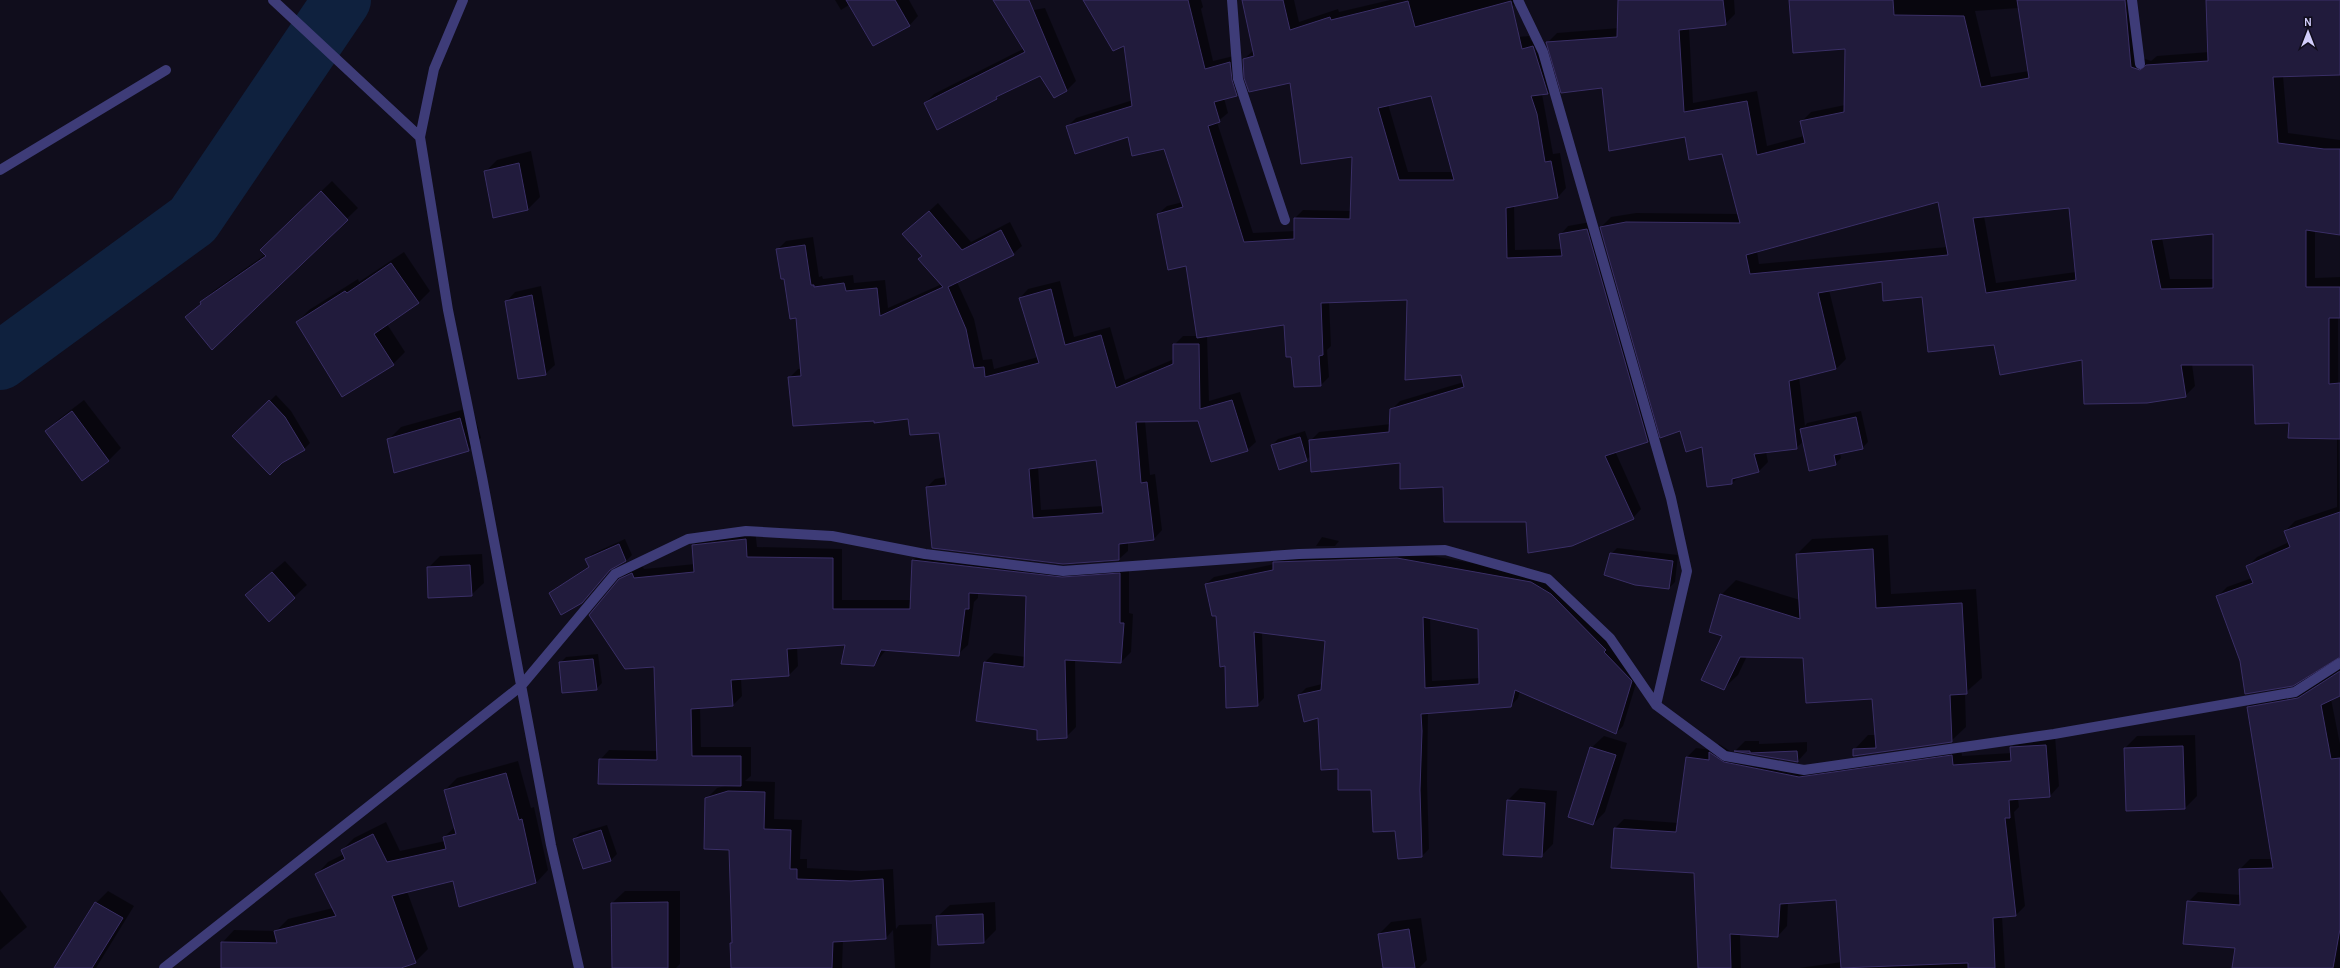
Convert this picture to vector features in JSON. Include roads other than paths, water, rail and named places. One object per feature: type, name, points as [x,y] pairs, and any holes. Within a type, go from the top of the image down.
[{"type":"street","points":[[273,0],[420,137]]},
{"type":"street","points":[[463,0],[434,69],[420,137],[448,310],[521,686],[550,845],[579,968]]},
{"type":"street","points":[[1232,0],[1238,78],[1285,220]]},
{"type":"street","points":[[1518,0],[1544,52],[1669,490],[1687,571],[1656,705]]},
{"type":"street","points":[[2132,0],[2140,64]]},
{"type":"street","points":[[0,170],[166,70]]},
{"type":"street","points":[[164,968],[521,686],[615,574],[688,539],[746,531],[832,536],[925,554],[1063,571],[1299,554],[1444,550],[1548,579],[1610,638],[1656,705],[1725,756],[1804,770],[2054,734],[2295,692],[2340,663]]},
{"type":"waterway","points":[[0,361],[193,220],[342,0]]}]
